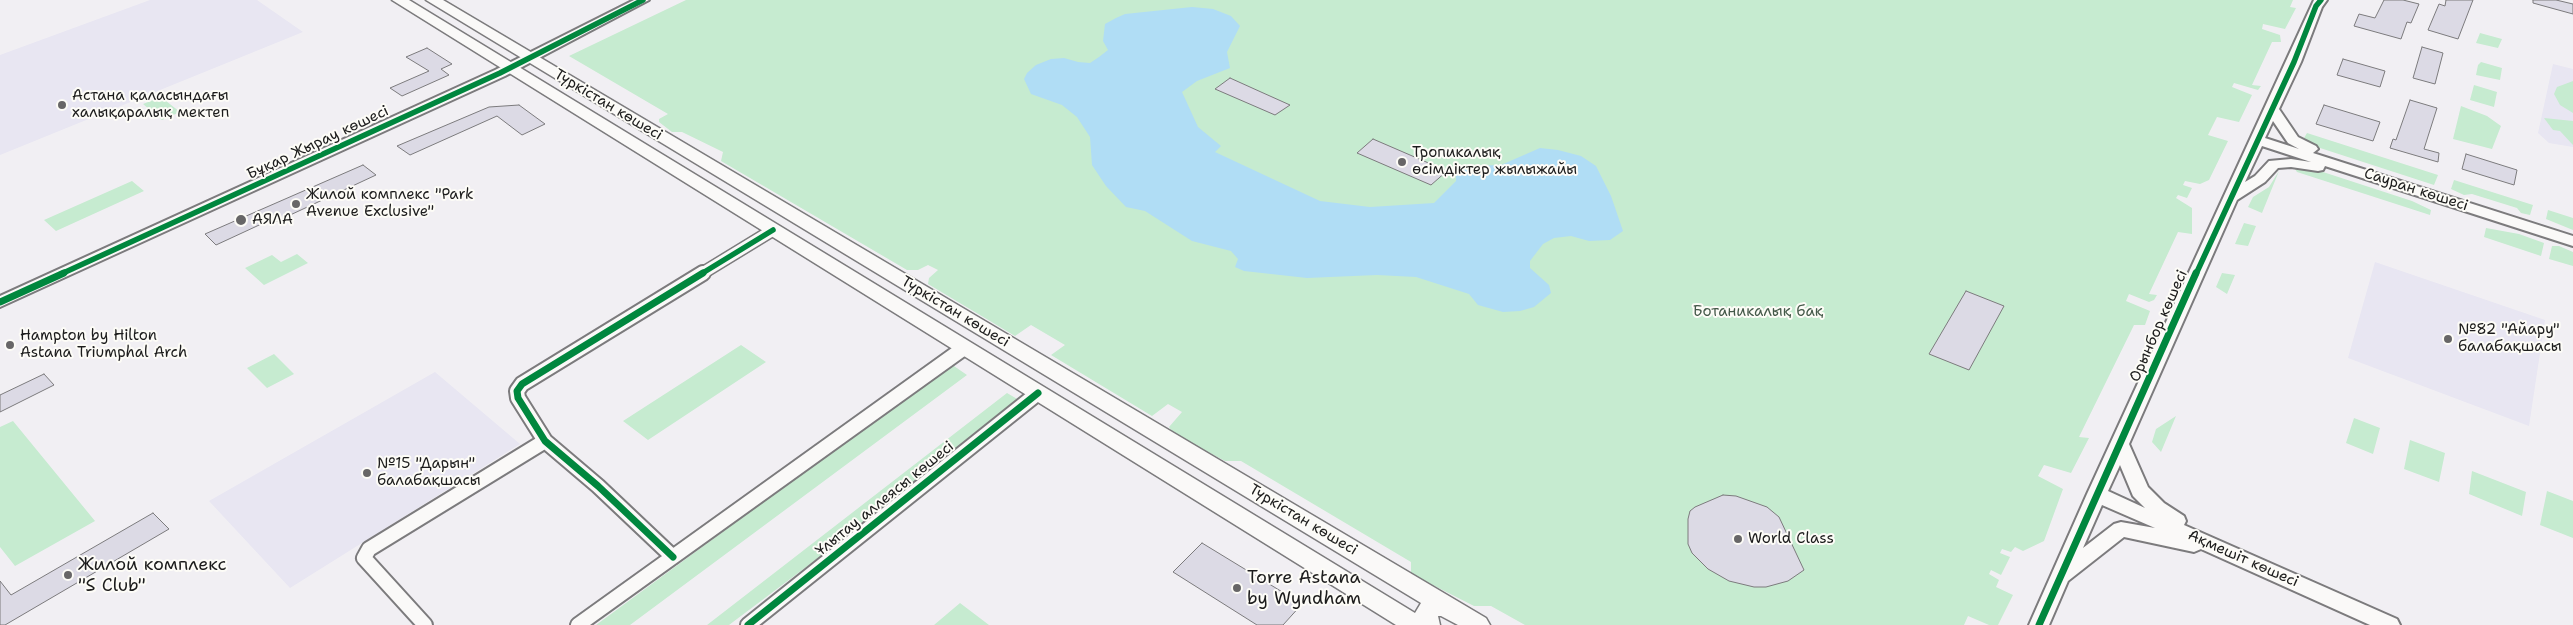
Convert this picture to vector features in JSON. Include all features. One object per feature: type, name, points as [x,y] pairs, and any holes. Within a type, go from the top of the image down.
[{"type":"main road","name":"Түркістан көшесі","points":[[399,0],[1415,625]]},
{"type":"main road","name":"Түркістан көшесі","points":[[433,0],[1478,625]]},
{"type":"main road","points":[[964,348],[980,353],[991,351],[997,347],[998,342],[995,336]]},
{"type":"main road","points":[[1033,390],[1025,381],[1036,371],[1046,370],[1059,374]]},
{"type":"main road","points":[[1346,582],[1361,585],[1369,581],[1373,574],[1365,558]]},
{"type":"main road","points":[[1428,625],[1426,615],[1430,610],[1441,606],[1452,610]]},
{"type":"street","name":"Бұқар Жырау көшесі","points":[[0,302],[510,68],[643,0]]},
{"type":"street","name":"Орынбор көшесі","points":[[2039,625],[2096,494],[2272,110],[2302,38],[2322,0]]},
{"type":"street","points":[[2272,110],[2294,140],[2374,177]]},
{"type":"street","name":"Сауран көшесі","points":[[2258,140],[2573,241]]},
{"type":"street","points":[[2231,196],[2260,179],[2274,164],[2291,163],[2374,177]]},
{"type":"street","points":[[673,557],[598,486],[545,441],[518,398],[517,391],[522,384],[773,230]]},
{"type":"street","points":[[578,625],[964,348]]},
{"type":"street","name":"Ұлытау аллеясы көшесі","points":[[748,625],[1033,390]]},
{"type":"street","points":[[425,625],[364,558],[369,549],[545,441]]},
{"type":"street","points":[[2120,444],[2140,491],[2145,497],[2157,508],[2225,551]]},
{"type":"street","name":"Ақмешіт көшесі","points":[[2096,494],[2390,625]]},
{"type":"street","points":[[2060,578],[2121,529],[2225,551]]},
{"type":"shaded area","name":"Астана қаласындағы халықаралық мектеп","points":[[150,0],[257,0],[303,32],[0,155],[0,55]]},
{"type":"shaded area","points":[[2553,64],[2573,69],[2573,147],[2549,143],[2538,133]]},
{"type":"shaded area","name":"№82 \"Айару\" балабақшасы","points":[[2375,262],[2545,320],[2529,426],[2348,358]]},
{"type":"shaded area","name":"№15 \"Дарын\" балабақшасы","points":[[435,372],[520,444],[290,588],[209,501]]},
{"type":"green space","name":"Ботаникалық бақ","points":[[686,0],[2293,0],[2290,7],[2296,8],[2285,29],[2263,24],[2262,29],[2280,35],[2281,42],[2272,42],[2252,85],[2261,86],[2258,90],[2234,83],[2232,87],[2252,95],[2239,122],[2217,117],[2208,135],[2228,141],[2209,180],[2200,184],[2185,181],[2183,185],[2192,188],[2187,198],[2178,195],[2176,198],[2192,208],[2192,234],[2178,232],[2149,294],[2157,295],[2154,300],[2149,302],[2129,294],[2126,301],[2150,311],[2145,325],[2134,325],[2079,437],[2089,438],[2071,473],[2044,465],[2038,476],[2063,489],[2044,541],[2023,551],[2015,547],[2011,552],[2002,549],[2000,553],[2010,557],[2001,575],[1991,570],[1989,574],[1999,580],[1996,587],[2013,595],[1998,625],[1989,625],[1968,616],[1964,625],[1525,625],[1491,606],[1474,606],[1411,574],[1411,562],[1241,461],[1225,461],[1174,434],[1169,427],[1182,412],[1168,404],[1152,416],[1051,355],[1065,345],[1031,325],[1015,336],[928,284],[929,278],[938,270],[928,265],[918,270],[907,270],[721,161],[723,152],[682,132],[672,132],[659,122],[659,119],[668,114],[569,56]]},
{"type":"green space","points":[[2480,33],[2502,39],[2498,48],[2476,43]]},
{"type":"green space","points":[[2481,62],[2502,68],[2500,80],[2476,75],[2478,65]]},
{"type":"green space","points":[[2573,81],[2573,113],[2560,105],[2554,94],[2557,87]]},
{"type":"green space","points":[[2474,85],[2497,92],[2494,107],[2470,100]]},
{"type":"green space","points":[[161,97],[180,112],[162,120],[143,104]]},
{"type":"green space","points":[[2461,106],[2487,116],[2501,126],[2492,149],[2453,139]]},
{"type":"green space","points":[[2544,118],[2573,121],[2573,145],[2560,131],[2553,130]]},
{"type":"green space","points":[[2307,133],[2438,175],[2434,185],[2317,147],[2304,138]]},
{"type":"green space","points":[[2293,166],[2323,172],[2412,201],[2431,210],[2430,215],[2297,172]]},
{"type":"green space","points":[[2279,171],[2262,213],[2248,207],[2253,197],[2269,187]]},
{"type":"green space","points":[[2454,180],[2533,205],[2530,215],[2521,213],[2517,208],[2472,194],[2464,195],[2451,189]]},
{"type":"green space","points":[[132,181],[144,191],[56,231],[44,220]]},
{"type":"green space","points":[[2548,210],[2573,218],[2573,230],[2546,219]]},
{"type":"green space","points":[[2244,223],[2256,226],[2248,246],[2235,244]]},
{"type":"green space","points":[[2486,228],[2519,234],[2544,243],[2541,256],[2484,237]]},
{"type":"green space","points":[[2552,246],[2559,246],[2573,252],[2573,266],[2549,259]]},
{"type":"green space","points":[[297,254],[308,263],[264,285],[245,268],[272,255],[281,262]]},
{"type":"green space","points":[[2222,273],[2235,275],[2227,294],[2216,287]]},
{"type":"green space","points":[[741,345],[766,362],[648,440],[623,421]]},
{"type":"green space","points":[[274,354],[294,374],[267,388],[247,368]]},
{"type":"green space","points":[[951,364],[967,375],[630,625],[596,625]]},
{"type":"green space","points":[[1007,393],[1024,403],[729,625],[707,625]]},
{"type":"green space","points":[[2176,416],[2161,452],[2152,442],[2156,429]]},
{"type":"green space","points":[[2354,418],[2380,428],[2373,454],[2346,443]]},
{"type":"green space","points":[[13,421],[95,521],[15,566],[0,547],[0,427]]},
{"type":"green space","points":[[2410,440],[2445,453],[2439,482],[2404,469]]},
{"type":"green space","points":[[2472,471],[2526,492],[2522,516],[2469,494]]},
{"type":"green space","points":[[2547,491],[2573,501],[2573,538],[2540,525]]},
{"type":"green space","points":[[960,603],[989,625],[934,625]]},
{"type":"water","points":[[1192,7],[1213,9],[1231,16],[1240,26],[1227,52],[1230,68],[1197,81],[1182,92],[1198,127],[1221,146],[1215,152],[1320,201],[1370,207],[1434,203],[1456,181],[1456,172],[1464,166],[1501,165],[1540,148],[1558,150],[1581,156],[1596,166],[1611,196],[1623,231],[1610,240],[1589,241],[1571,236],[1554,238],[1543,244],[1530,261],[1530,268],[1549,285],[1551,293],[1534,307],[1520,311],[1503,312],[1478,305],[1469,294],[1416,277],[1377,275],[1307,278],[1244,271],[1235,267],[1238,259],[1231,251],[1192,241],[1145,211],[1126,207],[1106,186],[1092,165],[1090,137],[1077,117],[1062,105],[1031,94],[1024,79],[1027,73],[1036,65],[1051,59],[1064,58],[1090,63],[1108,50],[1103,41],[1105,24],[1125,14]]},
{"type":"building","points":[[2384,0],[2403,0],[2419,4],[2411,23],[2407,22],[2401,39],[2354,26],[2359,14],[2375,18]]},
{"type":"building","points":[[2446,0],[2473,0],[2458,39],[2428,30],[2439,4],[2445,6]]},
{"type":"building","points":[[2533,0],[2556,0],[2573,4],[2573,14],[2533,3]]},
{"type":"building","points":[[2422,47],[2443,53],[2435,84],[2413,78]]},
{"type":"building","points":[[427,48],[452,64],[441,69],[449,75],[402,96],[390,88],[429,71],[406,57]]},
{"type":"building","points":[[2343,59],[2385,71],[2380,87],[2337,75]]},
{"type":"building","points":[[1230,78],[1290,105],[1275,115],[1215,89]]},
{"type":"building","points":[[2410,100],[2437,108],[2424,149],[2439,153],[2438,162],[2390,148],[2393,139],[2396,140]]},
{"type":"building","name":"Жилой комплекс \"Park Avenue Exclusive\"","points":[[519,105],[545,124],[522,135],[497,116],[410,155],[397,146],[489,107]]},
{"type":"building","points":[[2324,105],[2380,122],[2373,141],[2316,124]]},
{"type":"building","name":"Тропикалық өсімдіктер жылыжайы","points":[[1373,139],[1447,171],[1431,185],[1357,153]]},
{"type":"building","points":[[2466,154],[2517,170],[2514,185],[2462,169]]},
{"type":"building","name":"Жилой комплекс \"Park Avenue Exclusive\"","points":[[363,165],[376,175],[273,223],[270,220],[216,245],[205,234]]},
{"type":"building","points":[[1966,291],[2004,306],[1969,370],[1929,354]]},
{"type":"building","points":[[44,374],[54,385],[0,412],[0,395]]},
{"type":"building","name":"World Class","points":[[1723,495],[1736,496],[1767,507],[1779,517],[1804,570],[1788,581],[1766,587],[1754,587],[1729,581],[1708,569],[1692,553],[1688,544],[1688,519],[1690,511],[1695,507]]},
{"type":"building","name":"Жилой комплекс \"S Club\"","points":[[153,513],[169,529],[5,625],[0,625],[0,581],[11,595]]},
{"type":"building","name":"Torre Astana by Wyndham","points":[[1202,543],[1302,604],[1283,625],[1257,625],[1173,572]]},
{"type":"cycle path","points":[[0,302],[500,73],[643,0]]},
{"type":"cycle path","points":[[2039,625],[2223,213],[2294,62],[2316,6],[2321,0]]},
{"type":"cycle path","points":[[673,557],[598,486],[545,441],[518,398],[517,391],[522,384],[773,230]]},
{"type":"cycle path","points":[[748,625],[1038,393]]},
{"type":"place","name":"Астана қаласындағы халықаралық мектеп","points":[[62,105]]},
{"type":"place","name":"Тропикалық өсімдіктер жылыжайы","points":[[1402,162]]},
{"type":"place","name":"Жилой комплекс \"Park Avenue Exclusive\"","points":[[296,204]]},
{"type":"place","name":"АЯЛА","points":[[241,220]]},
{"type":"place","name":"№82 \"Айару\" балабақшасы","points":[[2448,339]]},
{"type":"place","name":"Hampton by Hilton Astana Triumphal Arch","points":[[10,345]]},
{"type":"place","name":"№15 \"Дарын\" балабақшасы","points":[[367,473]]},
{"type":"place","name":"World Class","points":[[1738,539]]},
{"type":"place","name":"Жилой комплекс \"S Club\"","points":[[68,575]]},
{"type":"place","name":"Torre Astana by Wyndham","points":[[1237,588]]}]
